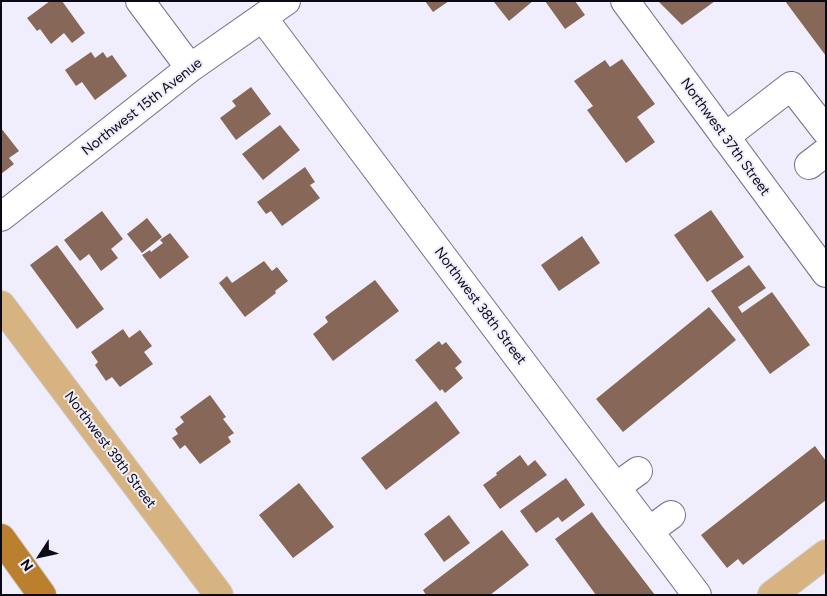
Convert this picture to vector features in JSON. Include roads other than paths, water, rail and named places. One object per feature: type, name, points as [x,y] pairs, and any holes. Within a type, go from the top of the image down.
[{"type":"highway","points":[[1,538],[42,595]]},
{"type":"main road","name":"Northwest 39th Street","points":[[1,305],[219,595]]},
{"type":"main road","points":[[772,595],[826,554]]},
{"type":"street","points":[[140,1],[190,68]]},
{"type":"street","name":"Northwest 15th Avenue","points":[[1,217],[190,68],[286,1]]},
{"type":"street","name":"Northwest 37th Street","points":[[625,1],[826,273]]},
{"type":"street","name":"Northwest 38th Street","points":[[263,18],[697,595]]},
{"type":"street","points":[[725,137],[791,86],[826,131]]},
{"type":"street","points":[[616,487],[638,471]]},
{"type":"street","points":[[649,531],[671,514]]}]
